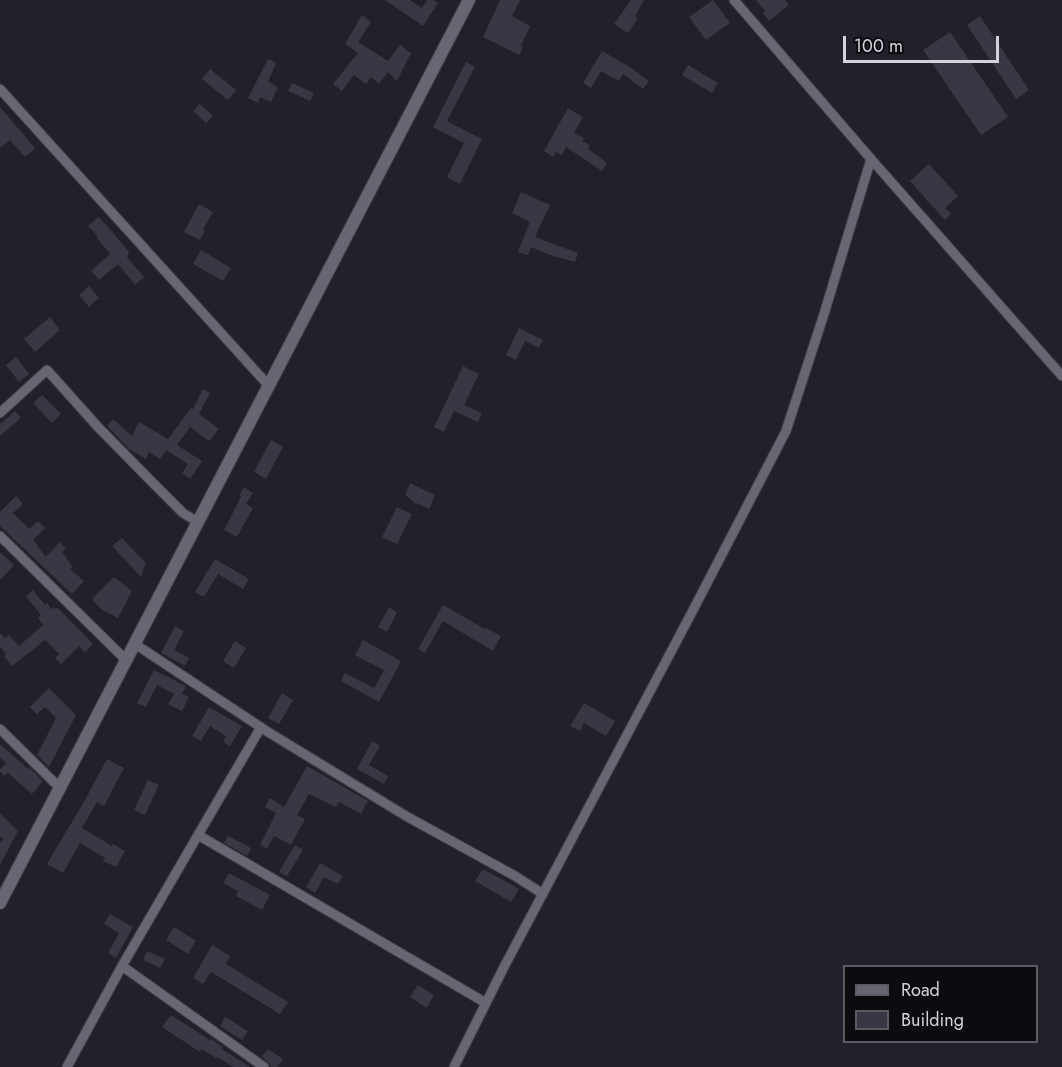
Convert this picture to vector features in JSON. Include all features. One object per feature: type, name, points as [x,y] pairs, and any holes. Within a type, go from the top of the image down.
[{"type":"street","points":[[1,900],[469,0]]},
{"type":"street","points":[[734,0],[1062,376]]},
{"type":"street","points":[[0,89],[269,386]]},
{"type":"street","points":[[454,1067],[786,431],[871,159]]},
{"type":"street","points":[[0,413],[47,370],[152,482],[183,513],[198,522]]},
{"type":"street","points":[[0,536],[126,660]]},
{"type":"street","points":[[135,644],[261,727],[406,816],[543,894]]},
{"type":"street","points":[[67,1067],[122,966],[261,727]]},
{"type":"street","points":[[0,729],[60,788]]},
{"type":"street","points":[[198,835],[486,1003]]},
{"type":"street","points":[[122,966],[264,1067]]},
{"type":"building","points":[[385,0],[410,0],[422,8],[427,0],[438,3],[423,26]]},
{"type":"building","points":[[500,0],[520,0],[512,16],[530,26],[519,55],[483,37]]},
{"type":"building","points":[[631,0],[644,0],[635,16],[638,18],[628,33],[614,24]]},
{"type":"building","points":[[713,0],[730,23],[706,40],[689,17]]},
{"type":"building","points":[[756,0],[785,0],[789,5],[769,21],[763,13],[765,11]]},
{"type":"building","points":[[362,15],[371,22],[358,42],[388,61],[400,45],[411,53],[397,81],[388,72],[379,84],[371,77],[366,84],[354,75],[342,91],[333,84],[358,53],[345,44]]},
{"type":"building","points":[[980,16],[1029,90],[1016,99],[967,25]]},
{"type":"building","points":[[950,32],[1008,117],[981,135],[923,50]]},
{"type":"building","points":[[602,51],[649,81],[643,89],[623,74],[619,81],[601,71],[591,88],[583,83]]},
{"type":"building","points":[[268,59],[276,63],[268,82],[278,87],[271,102],[260,97],[258,103],[248,98]]},
{"type":"building","points":[[466,62],[475,67],[447,121],[482,139],[460,184],[447,177],[464,143],[433,127]]},
{"type":"building","points":[[688,65],[718,83],[712,93],[682,75]]},
{"type":"building","points":[[210,69],[236,90],[228,100],[202,79]]},
{"type":"building","points":[[292,83],[314,93],[310,101],[288,91]]},
{"type":"building","points":[[200,104],[213,116],[206,123],[193,111]]},
{"type":"building","points":[[0,107],[35,148],[25,157],[10,140],[0,148]]},
{"type":"building","points":[[568,108],[583,117],[574,133],[584,138],[582,141],[590,145],[588,149],[607,163],[602,171],[566,147],[562,155],[556,152],[553,157],[544,151]]},
{"type":"building","points":[[929,164],[958,196],[945,208],[951,214],[945,220],[910,181]]},
{"type":"building","points":[[521,192],[550,205],[535,237],[578,253],[575,262],[531,247],[528,255],[518,252],[530,222],[512,213]]},
{"type":"building","points":[[199,204],[213,212],[203,229],[205,230],[200,240],[184,232]]},
{"type":"building","points":[[98,217],[129,252],[127,257],[144,277],[135,285],[118,264],[99,280],[91,271],[110,254],[88,226]]},
{"type":"building","points":[[201,250],[231,268],[223,281],[193,264]]},
{"type":"building","points":[[89,286],[99,298],[89,307],[79,295]]},
{"type":"building","points":[[50,317],[60,330],[35,352],[24,339]]},
{"type":"building","points":[[519,328],[543,340],[539,348],[525,341],[516,360],[506,355]]},
{"type":"building","points":[[16,357],[29,374],[19,382],[6,365]]},
{"type":"building","points":[[463,366],[479,374],[464,405],[482,413],[478,422],[454,411],[444,432],[434,427]]},
{"type":"building","points":[[203,389],[210,393],[199,414],[219,429],[209,441],[190,427],[177,445],[202,461],[190,479],[182,473],[188,464],[166,450],[160,459],[149,452],[146,459],[129,449],[107,426],[113,419],[132,436],[139,422],[168,439],[191,408],[193,409]]},
{"type":"building","points":[[42,395],[61,414],[52,423],[33,403]]},
{"type":"building","points":[[15,411],[21,418],[0,436],[0,424]]},
{"type":"building","points":[[271,440],[283,447],[266,479],[254,472]]},
{"type":"building","points":[[410,483],[435,495],[429,509],[416,504],[405,495]]},
{"type":"building","points":[[244,487],[253,493],[246,504],[253,508],[237,537],[224,530]]},
{"type":"building","points":[[16,496],[23,504],[13,513],[29,529],[38,521],[45,528],[33,540],[46,557],[60,542],[66,549],[62,552],[73,567],[70,569],[84,581],[72,594],[0,526],[0,512]]},
{"type":"building","points":[[397,507],[412,514],[397,544],[382,537]]},
{"type":"building","points":[[122,538],[146,563],[141,577],[112,546]]},
{"type":"building","points":[[0,552],[14,565],[0,580]]},
{"type":"building","points":[[215,559],[249,579],[243,589],[218,574],[204,597],[195,592]]},
{"type":"building","points":[[114,577],[132,591],[118,618],[101,609],[92,599]]},
{"type":"building","points":[[33,590],[45,605],[47,603],[51,609],[53,607],[59,609],[93,644],[85,652],[79,646],[61,664],[55,658],[59,654],[45,640],[12,666],[0,647],[0,633],[5,638],[9,635],[19,646],[43,625],[38,618],[41,615],[26,596]]},
{"type":"building","points":[[443,605],[501,636],[493,651],[443,621],[425,653],[418,649]]},
{"type":"building","points":[[389,607],[397,612],[387,632],[378,627]]},
{"type":"building","points":[[175,626],[184,631],[174,650],[189,658],[185,666],[161,653]]},
{"type":"building","points":[[363,640],[401,661],[379,702],[341,681],[345,673],[374,688],[384,670],[355,655]]},
{"type":"building","points":[[235,641],[246,648],[234,668],[223,661]]},
{"type":"building","points":[[154,670],[186,686],[182,694],[189,697],[182,711],[168,704],[174,694],[157,685],[146,707],[137,703]]},
{"type":"building","points":[[49,688],[76,715],[49,767],[37,755],[56,718],[45,707],[37,714],[30,707]]},
{"type":"building","points":[[282,693],[293,700],[279,724],[268,718]]},
{"type":"building","points":[[584,703],[615,721],[606,736],[584,723],[580,731],[570,726]]},
{"type":"building","points":[[209,707],[242,726],[230,746],[223,742],[226,736],[210,726],[201,741],[192,736]]},
{"type":"building","points":[[372,741],[380,746],[369,765],[388,776],[384,784],[357,769]]},
{"type":"building","points":[[0,744],[43,781],[32,794],[8,773],[4,776],[0,771],[6,763],[0,758]]},
{"type":"building","points":[[107,759],[124,768],[104,806],[97,802],[82,828],[125,851],[116,867],[103,861],[105,858],[80,843],[63,873],[47,864]]},
{"type":"building","points":[[307,766],[368,801],[361,814],[339,802],[336,807],[309,794],[297,815],[305,819],[291,845],[274,836],[267,849],[260,845],[276,813],[265,807],[270,798],[284,807]]},
{"type":"building","points":[[148,780],[159,785],[145,815],[134,810]]},
{"type":"building","points":[[0,813],[18,831],[0,865],[0,843],[3,839],[0,836]]},
{"type":"building","points":[[228,836],[251,848],[247,856],[224,843]]},
{"type":"building","points":[[295,845],[303,850],[287,876],[279,872]]},
{"type":"building","points":[[320,863],[343,876],[338,884],[324,877],[315,893],[306,887]]},
{"type":"building","points":[[483,869],[519,889],[511,902],[475,881]]},
{"type":"building","points":[[229,873],[270,895],[262,910],[236,896],[238,891],[223,883]]},
{"type":"building","points":[[110,914],[133,927],[116,958],[108,953],[119,933],[104,924]]},
{"type":"building","points":[[174,927],[196,941],[188,954],[166,940]]},
{"type":"building","points":[[212,945],[230,956],[226,964],[288,1002],[280,1014],[211,972],[203,984],[193,978]]},
{"type":"building","points":[[147,951],[165,959],[160,968],[143,960]]},
{"type":"building","points":[[418,985],[434,995],[427,1008],[410,997]]},
{"type":"building","points":[[171,1015],[211,1039],[250,1067],[233,1067],[201,1049],[200,1052],[162,1027]]},
{"type":"building","points":[[225,1017],[248,1031],[242,1040],[220,1026]]},
{"type":"building","points":[[268,1049],[283,1059],[277,1067],[271,1067],[262,1057]]}]
